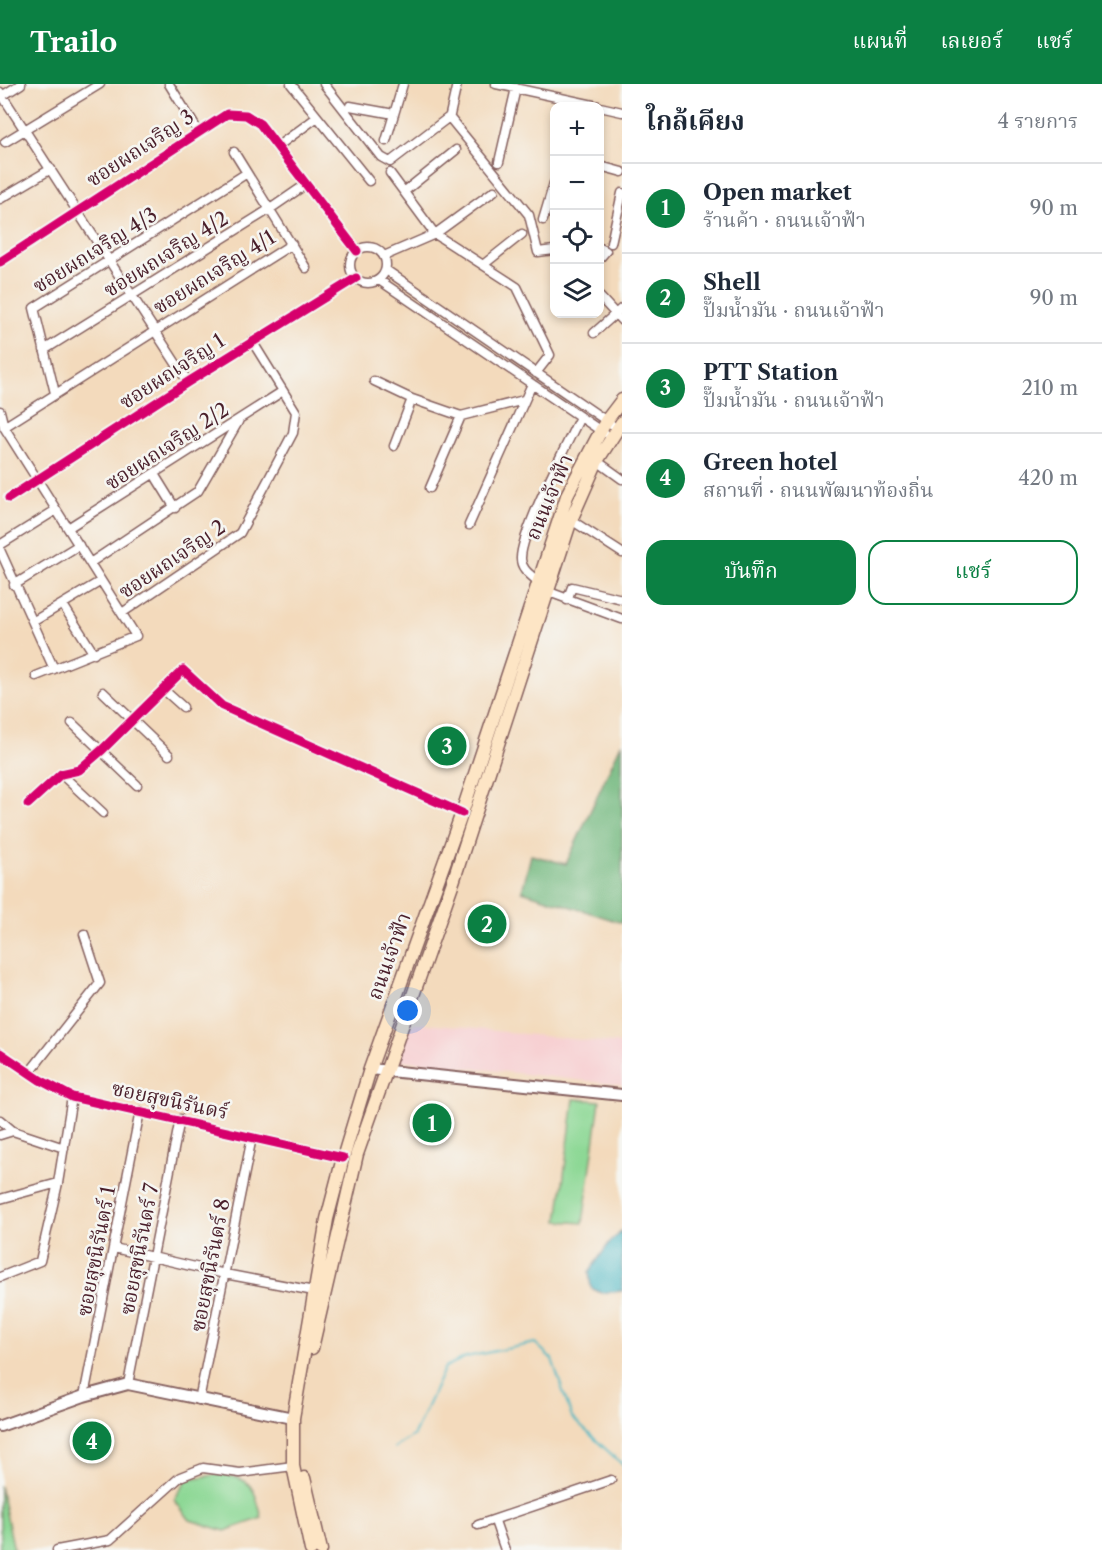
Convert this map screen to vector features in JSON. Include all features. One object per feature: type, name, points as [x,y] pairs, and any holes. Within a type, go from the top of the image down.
[{"type":"main road","name":"ถนนเจ้าฟ้า","points":[[321,1550],[300,1465],[299,1417],[341,1218],[357,1154],[454,879],[571,520],[622,400]]},
{"type":"main road","name":"ถนนเจ้าฟ้า","points":[[311,1550],[293,1466],[293,1418],[327,1219],[370,1069],[462,813],[568,493],[611,428]]},
{"type":"street","points":[[1,94],[21,84]]},
{"type":"street","points":[[5,142],[100,84]]},
{"type":"street","points":[[182,84],[171,87],[198,131]]},
{"type":"street","points":[[291,84],[316,118],[369,181]]},
{"type":"street","points":[[324,84],[381,158],[390,162],[449,117],[529,215],[538,252],[550,251]]},
{"type":"street","points":[[386,141],[403,84]]},
{"type":"street","points":[[450,114],[457,84]]},
{"type":"street","points":[[496,84],[516,88],[535,88],[569,102]]},
{"type":"street","points":[[499,162],[516,88]]},
{"type":"street","name":"ซอยผถเจริญ 4/1","points":[[1,94],[188,382]]},
{"type":"street","points":[[350,106],[394,114]]},
{"type":"street","points":[[604,108],[622,112]]},
{"type":"street","name":"ซอยผถเจริญ 3","points":[[0,261],[227,114],[246,114],[260,124],[357,251]]},
{"type":"street","points":[[278,146],[316,118]]},
{"type":"street","points":[[405,191],[456,150]]},
{"type":"street","points":[[234,152],[306,268]]},
{"type":"street","points":[[604,167],[622,172]]},
{"type":"street","points":[[0,200],[51,169]]},
{"type":"street","name":"ซอยผถเจริญ 4/3","points":[[55,393],[34,308],[247,173]]},
{"type":"street","points":[[390,173],[435,234],[517,287],[550,355],[536,373]]},
{"type":"street","name":"ซอยผถเจริญ 4/2","points":[[44,350],[270,209],[305,184]]},
{"type":"street","points":[[384,256],[435,234],[494,191]]},
{"type":"street","points":[[611,243],[622,193]]},
{"type":"street","points":[[543,220],[550,198]]},
{"type":"street","points":[[483,265],[522,234]]},
{"type":"street","name":"ซอยผถเจริญ 4/1","points":[[4,427],[155,328],[291,244]]},
{"type":"street","points":[[363,248],[375,248],[384,256],[386,270],[379,280],[370,283],[356,278],[350,268],[357,251],[363,248]]},
{"type":"street","points":[[386,270],[536,373],[611,428]]},
{"type":"street","name":"ซอยผถเจริญ 1","points":[[9,498],[252,341],[356,278]]},
{"type":"street","points":[[379,280],[580,417],[611,428]]},
{"type":"street","points":[[604,300],[619,311],[622,321]]},
{"type":"street","points":[[594,333],[619,311]]},
{"type":"street","name":"ซอยผถเจริญ 2","points":[[122,613],[240,533],[293,433],[296,412],[252,341]]},
{"type":"street","points":[[374,381],[412,399],[461,416],[524,400]]},
{"type":"street","points":[[469,525],[532,384]]},
{"type":"street","name":"ซอยผถเจริญ 2/2","points":[[68,528],[283,391]]},
{"type":"street","points":[[394,446],[412,399]]},
{"type":"street","points":[[0,411],[4,427],[37,479]]},
{"type":"street","points":[[430,488],[461,416]]},
{"type":"street","points":[[537,581],[523,567],[523,550],[531,526],[580,417]]},
{"type":"street","points":[[90,563],[198,491],[239,419]]},
{"type":"street","points":[[597,461],[622,479]]},
{"type":"street","points":[[154,474],[175,508]]},
{"type":"street","name":"ซอยผถเจริญ 2","points":[[37,479],[136,636],[94,654]]},
{"type":"street","points":[[0,545],[57,510]]},
{"type":"street","points":[[571,520],[622,553]]},
{"type":"street","points":[[14,585],[79,545]]},
{"type":"street","points":[[0,550],[54,669]]},
{"type":"street","points":[[33,621],[101,580]]},
{"type":"street","points":[[567,600],[572,587],[622,599]]},
{"type":"street","points":[[549,592],[622,619]]},
{"type":"street","points":[[36,676],[94,654],[63,604]]},
{"type":"street","points":[[28,804],[61,774],[79,770],[133,721],[183,670],[222,706],[462,813]]},
{"type":"street","points":[[164,690],[183,707]]},
{"type":"street","points":[[103,692],[169,755]]},
{"type":"street","points":[[72,723],[137,785]]},
{"type":"street","points":[[61,774],[103,813]]},
{"type":"street","points":[[29,1073],[100,983],[84,934]]},
{"type":"street","name":"ซอยสุขนิรันดร์","points":[[0,1053],[29,1073],[72,1097],[180,1119],[344,1158]]},
{"type":"street","points":[[370,1069],[622,1095]]},
{"type":"street","points":[[0,1276],[40,1261],[58,1183],[72,1097]]},
{"type":"street","name":"ซอยสุขนิรันดร์ 1","points":[[84,1396],[140,1111]]},
{"type":"street","name":"ซอยสุขนิรันดร์ 7","points":[[128,1384],[155,1259],[180,1119]]},
{"type":"street","points":[[0,1120],[13,1131],[64,1148]]},
{"type":"street","points":[[0,1135],[13,1131]]},
{"type":"street","name":"ซอยสุขนิรันดร์ 8","points":[[199,1400],[252,1137]]},
{"type":"street","points":[[0,1199],[58,1183]]},
{"type":"street","points":[[114,1248],[225,1275],[314,1291]]},
{"type":"street","points":[[0,1426],[84,1396],[128,1384],[293,1418]]},
{"type":"street","points":[[57,1550],[110,1540],[180,1477],[203,1468],[240,1473],[293,1466]]},
{"type":"street","points":[[478,1525],[611,1480]]},
{"type":"street","points":[[495,1521],[505,1550]]},
{"type":"shaded area","points":[[416,1023],[622,1044],[622,1085],[399,1060],[407,1028]]},
{"type":"green space","points":[[622,742],[622,923],[522,891],[531,855],[566,864]]},
{"type":"green space","points":[[574,1099],[600,1101],[583,1223],[558,1221]]},
{"type":"green space","points":[[222,1474],[247,1482],[257,1500],[262,1518],[225,1531],[190,1520],[174,1500],[187,1479]]},
{"type":"green space","points":[[0,1486],[14,1550],[0,1550]]},
{"type":"water","points":[[622,1231],[622,1291],[601,1293],[591,1288],[589,1272],[610,1242]]},
{"type":"waterway","points":[[394,1448],[414,1435],[445,1367],[466,1357],[535,1343],[552,1359],[572,1418],[622,1464]]},
{"type":"cycle path","points":[[0,262],[227,114],[246,115],[260,124],[357,251]]},
{"type":"cycle path","points":[[9,498],[188,382],[356,278]]},
{"type":"cycle path","points":[[28,804],[61,774],[79,770],[183,670],[222,706],[462,813]]},
{"type":"cycle path","points":[[0,1053],[40,1080],[72,1097],[343,1158]]},
{"type":"place","name":"PTT Station","points":[[447,746]]},
{"type":"place","name":"Shell","points":[[487,924]]},
{"type":"place","name":"Open market","points":[[432,1123]]},
{"type":"place","name":"Green hotel","points":[[92,1441]]}]
